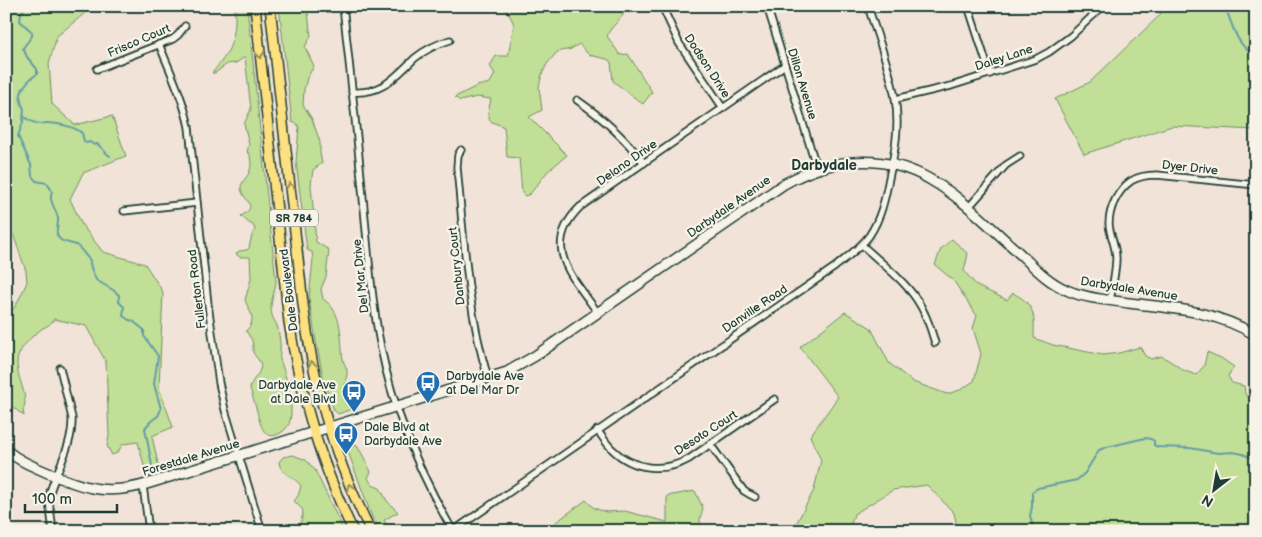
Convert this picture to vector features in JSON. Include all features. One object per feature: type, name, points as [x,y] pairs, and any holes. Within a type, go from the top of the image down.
[{"type":"main road","name":"Dale Boulevard","points":[[255,6],[289,322],[301,386],[314,433],[331,482],[353,531]]},
{"type":"main road","name":"Dale Boulevard","points":[[270,6],[308,342],[328,428],[349,484],[370,531]]},
{"type":"street","name":"Del Mar Drive","points":[[343,6],[381,349],[396,406],[410,445],[437,503],[453,531]]},
{"type":"street","name":"Dodson Drive","points":[[662,6],[679,43],[723,108]]},
{"type":"street","name":"Dillon Avenue","points":[[767,6],[817,169]]},
{"type":"street","name":"Danville Road","points":[[453,531],[835,266],[862,245],[881,214],[898,130],[896,99],[868,6]]},
{"type":"street","points":[[968,6],[990,74]]},
{"type":"street","name":"Daley Lane","points":[[896,99],[951,86],[1036,59],[1071,36],[1103,6]]},
{"type":"street","name":"Frisco Court","points":[[97,69],[172,39],[185,26]]},
{"type":"street","points":[[352,92],[365,92],[382,87],[423,53],[450,40]]},
{"type":"street","name":"Fullerton Road","points":[[159,44],[181,96],[189,127],[208,304],[218,374],[225,410],[262,531]]},
{"type":"street","name":"Delano Drive","points":[[598,313],[566,266],[562,249],[563,234],[569,220],[580,207],[785,65]]},
{"type":"street","points":[[577,100],[615,130],[632,147],[644,163]]},
{"type":"street","name":"Danbury Court","points":[[461,150],[458,155],[457,168],[469,290],[476,331],[488,378]]},
{"type":"street","points":[[968,208],[1006,165],[1020,156]]},
{"type":"street","name":"Darbydale Avenue","points":[[328,428],[507,372],[521,365],[784,184],[817,169],[846,162],[892,165],[916,172],[931,180],[968,208],[1047,278],[1068,291],[1081,296],[1110,301],[1205,313],[1228,321],[1256,335]]},
{"type":"street","name":"Dyer Drive","points":[[1110,301],[1116,260],[1116,251],[1110,232],[1110,215],[1116,198],[1131,181],[1139,177],[1157,174],[1256,185]]},
{"type":"street","points":[[124,211],[197,203]]},
{"type":"street","points":[[862,245],[912,293],[922,309],[935,344]]},
{"type":"street","points":[[53,531],[50,496],[70,441],[72,426],[72,418],[60,368]]},
{"type":"street","name":"Desoto Court","points":[[596,430],[619,455],[636,464],[653,468],[665,468],[682,463],[775,399]]},
{"type":"street","name":"Forestdale Avenue","points":[[6,450],[20,460],[75,484],[98,490],[119,490],[143,486],[328,428]]},
{"type":"street","points":[[710,444],[744,491],[755,496]]},
{"type":"street","points":[[143,486],[150,531]]},
{"type":"green space","points":[[6,6],[100,6],[85,13],[57,36],[49,63],[52,104],[75,125],[112,116],[126,156],[83,173],[70,199],[82,225],[103,252],[145,264],[163,292],[159,388],[173,427],[152,436],[160,473],[147,477],[138,442],[123,444],[117,453],[112,455],[107,446],[109,436],[106,362],[86,326],[54,319],[23,347],[17,361],[17,368],[25,397],[24,416],[9,404],[6,395],[6,314],[15,307],[27,282],[26,271],[6,214]]},
{"type":"green space","points":[[234,6],[247,6],[276,281],[271,311],[278,329],[280,358],[288,385],[291,405],[291,418],[288,426],[282,432],[271,436],[261,427],[250,388],[261,366],[253,352],[252,340],[246,331],[252,321],[245,300],[251,279],[250,257],[240,257],[236,254],[249,248],[255,230],[253,225],[241,216],[247,212],[250,205],[241,187],[251,166],[250,154],[247,152],[249,144],[244,124],[251,109],[245,57],[236,63],[227,64],[215,73],[212,73],[225,56],[231,42],[235,24]]},
{"type":"green space","points":[[279,6],[307,6],[311,36],[305,47],[314,66],[307,78],[303,105],[312,119],[320,142],[322,163],[313,170],[311,185],[316,242],[329,250],[326,277],[321,289],[323,299],[335,311],[340,326],[343,360],[347,370],[346,395],[352,409],[338,414],[334,410],[324,382],[309,298],[313,259],[312,252],[307,250],[296,162],[299,127],[292,122]]},
{"type":"green space","points":[[501,6],[621,6],[624,14],[607,36],[620,55],[628,54],[652,92],[643,104],[613,81],[611,62],[607,59],[589,55],[579,44],[571,49],[557,52],[547,64],[542,74],[539,87],[542,110],[529,117],[567,155],[547,172],[530,194],[525,196],[522,193],[519,158],[507,157],[504,127],[490,121],[488,112],[491,99],[477,97],[460,101],[455,97],[477,86],[490,83],[495,74],[490,66],[496,56],[508,56],[514,24],[509,14]]},
{"type":"green space","points":[[1161,6],[1256,6],[1256,130],[1172,126],[1084,154],[1055,99],[1090,82],[1160,15]]},
{"type":"green space","points":[[952,239],[968,254],[964,271],[977,286],[1007,300],[1013,293],[1027,303],[1033,315],[1034,338],[1053,345],[1103,355],[1140,347],[1145,356],[1151,359],[1161,356],[1183,370],[1196,375],[1204,366],[1207,352],[1221,358],[1234,367],[1228,376],[1232,383],[1244,386],[1245,394],[1256,403],[1256,531],[958,531],[954,513],[927,485],[893,490],[854,514],[849,531],[787,531],[797,522],[814,490],[821,460],[810,436],[838,397],[800,347],[845,312],[871,328],[889,363],[913,382],[947,394],[960,390],[974,381],[981,354],[973,328],[977,316],[953,280],[935,265],[941,249]]},
{"type":"green space","points":[[353,445],[359,449],[371,472],[368,478],[372,485],[380,488],[387,501],[398,512],[384,520],[390,531],[381,531],[372,517],[347,449]]},
{"type":"green space","points":[[293,455],[306,460],[315,470],[344,531],[304,531],[300,528],[303,510],[294,501],[298,496],[301,486],[282,470],[279,462],[283,457]]},
{"type":"green space","points":[[695,491],[703,508],[700,520],[701,531],[544,531],[586,500],[594,508],[606,512],[625,511],[667,522],[667,496]]},
{"type":"waterway","points":[[26,6],[21,13],[20,21],[32,32],[32,36],[23,48],[27,57],[37,69],[37,74],[25,85],[21,94],[21,104],[24,109],[23,122],[18,136],[31,165],[32,176],[36,181],[47,183],[52,191],[52,202],[58,218],[57,235],[64,242],[80,248],[90,260],[96,280],[119,295],[119,302],[124,307],[123,316],[144,330],[144,336],[158,356],[154,384],[161,409],[158,416],[145,428],[152,466]]},
{"type":"waterway","points":[[523,6],[526,12]]},
{"type":"waterway","points":[[1225,6],[1240,41],[1244,47],[1256,55]]},
{"type":"waterway","points":[[23,116],[37,123],[65,125],[74,128],[82,133],[86,143],[97,144],[110,156]]},
{"type":"waterway","points":[[1034,531],[1030,516],[1032,492],[1038,488],[1077,480],[1085,473],[1099,450],[1107,447],[1145,438],[1154,441],[1154,445],[1158,447],[1190,448],[1218,453],[1233,452],[1256,460]]},
{"type":"place","name":"Darbydale Ave at Del Mar Dr","points":[[428,404]]},
{"type":"place","name":"Darbydale Ave at Dale Blvd","points":[[354,413]]},
{"type":"place","name":"Dale Blvd at Darbydale Ave","points":[[346,455]]},
{"type":"district","name":"Darbydale","points":[[824,165]]}]
